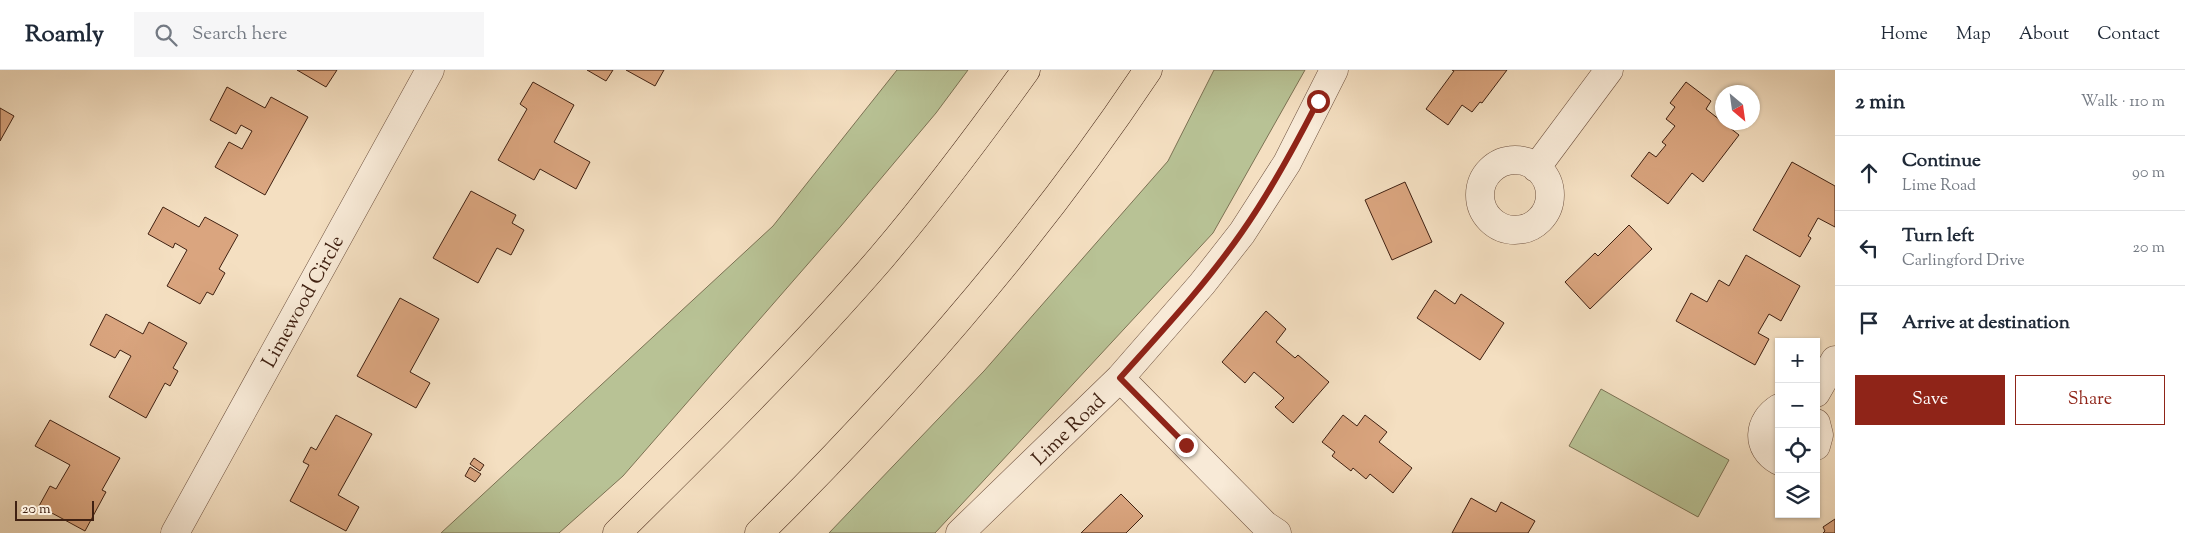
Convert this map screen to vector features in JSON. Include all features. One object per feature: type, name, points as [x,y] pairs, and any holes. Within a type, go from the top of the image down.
[{"type":"highway","points":[[616,533],[775,375],[881,258],[963,158],[1026,70]]},
{"type":"highway","points":[[758,533],[873,416],[981,294],[1034,229],[1097,145],[1148,70]]},
{"type":"street","name":"Limewood Circle","points":[[175,533],[430,70]]},
{"type":"street","name":"Lime Road","points":[[960,533],[1120,378],[1202,284],[1242,233],[1286,163],[1334,70]]},
{"type":"street","points":[[1536,168],[1609,70]]},
{"type":"street","points":[[1820,385],[1835,360]]},
{"type":"street","points":[[1120,378],[1265,525],[1277,533]]},
{"type":"street","points":[[1775,411],[1765,420],[1761,438],[1770,455],[1775,458]]},
{"type":"green space","points":[[897,70],[968,70],[936,113],[841,226],[623,476],[559,533],[441,533],[773,226]]},
{"type":"green space","points":[[1214,70],[1305,70],[1213,233],[935,533],[829,533],[984,371],[1168,161]]},
{"type":"green space","points":[[1601,389],[1729,460],[1698,517],[1569,446]]},
{"type":"building","points":[[297,70],[337,70],[326,87]]},
{"type":"building","points":[[587,70],[613,70],[606,81]]},
{"type":"building","points":[[626,70],[664,70],[655,86]]},
{"type":"building","points":[[1452,70],[1507,70],[1482,103],[1480,102],[1472,112],[1462,105],[1448,125],[1426,109],[1454,71]]},
{"type":"building","points":[[533,82],[574,105],[554,142],[590,162],[576,189],[540,169],[534,180],[498,160],[527,109],[520,104]]},
{"type":"building","points":[[1686,82],[1711,101],[1706,109],[1715,116],[1715,130],[1733,130],[1739,135],[1703,182],[1692,173],[1668,204],[1631,176],[1649,152],[1656,157],[1666,145],[1662,142],[1675,126],[1666,119],[1675,107],[1670,103]]},
{"type":"building","points":[[227,87],[265,108],[271,97],[308,117],[265,195],[215,167],[229,142],[242,149],[252,131],[241,125],[236,134],[210,120]]},
{"type":"building","points":[[0,108],[14,116],[0,141]]},
{"type":"building","points":[[1792,162],[1835,186],[1835,227],[1818,218],[1808,236],[1811,238],[1800,257],[1753,230]]},
{"type":"building","points":[[1405,182],[1432,242],[1392,260],[1365,200]]},
{"type":"building","points":[[471,191],[516,215],[512,223],[524,230],[511,255],[497,248],[478,283],[433,258]]},
{"type":"building","points":[[163,207],[199,227],[205,217],[238,235],[219,269],[225,273],[213,295],[207,292],[200,304],[167,286],[187,250],[175,243],[173,248],[148,234]]},
{"type":"building","points":[[1629,225],[1652,249],[1590,309],[1565,282],[1595,253],[1598,256]]},
{"type":"building","points":[[1746,255],[1800,286],[1781,321],[1769,314],[1758,333],[1769,339],[1755,365],[1676,321],[1691,293],[1707,302],[1719,280],[1729,286]]},
{"type":"building","points":[[1435,290],[1455,304],[1461,294],[1504,323],[1480,360],[1417,318]]},
{"type":"building","points":[[400,298],[439,319],[410,372],[430,383],[416,408],[357,376]]},
{"type":"building","points":[[1266,311],[1286,329],[1276,342],[1295,358],[1298,355],[1329,382],[1293,423],[1275,407],[1284,398],[1254,372],[1245,383],[1222,362]]},
{"type":"building","points":[[106,314],[143,334],[149,322],[187,343],[173,368],[178,371],[170,386],[165,383],[146,418],[109,397],[131,356],[120,350],[115,358],[90,345]]},
{"type":"building","points":[[336,415],[372,434],[338,495],[359,507],[346,531],[290,501],[309,465],[303,462],[311,447],[316,450]]},
{"type":"building","points":[[1343,415],[1357,426],[1365,415],[1387,432],[1379,442],[1412,468],[1393,493],[1370,474],[1366,479],[1353,468],[1351,471],[1332,456],[1335,452],[1322,442]]},
{"type":"building","points":[[50,420],[120,458],[102,490],[106,492],[85,531],[39,506],[50,486],[56,489],[70,465],[35,446]]},
{"type":"building","points":[[474,458],[484,465],[480,471],[470,464]]},
{"type":"building","points":[[470,467],[481,474],[475,482],[465,476]]},
{"type":"building","points":[[1121,494],[1143,516],[1126,533],[1081,533]]},
{"type":"building","points":[[1471,498],[1496,512],[1501,502],[1535,521],[1528,533],[1452,533]]},
{"type":"building","points":[[1835,519],[1835,533],[1823,533],[1825,531],[1823,527]]},
{"type":"route","points":[[1186,445],[1120,378],[1202,284],[1242,233],[1286,163],[1318,101]]}]
